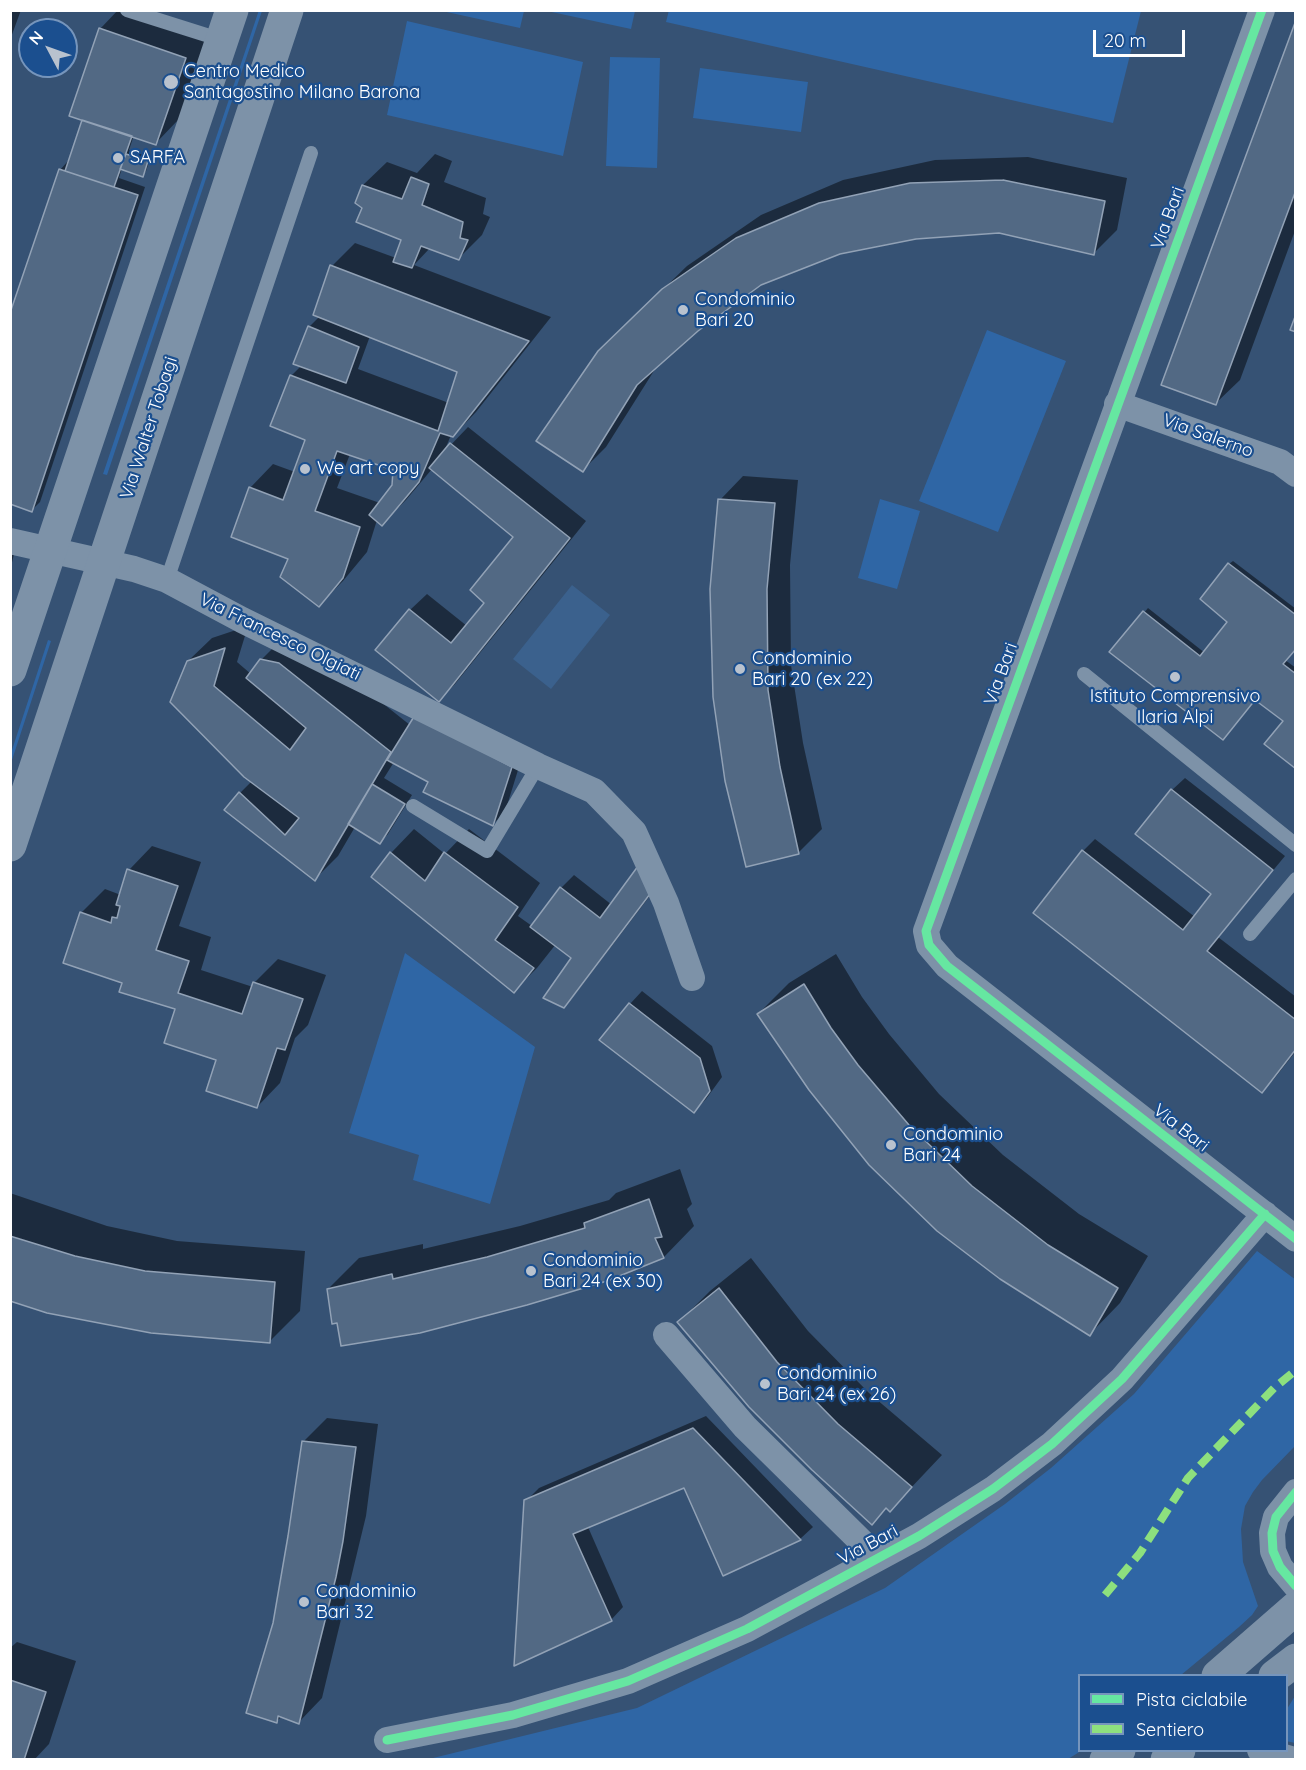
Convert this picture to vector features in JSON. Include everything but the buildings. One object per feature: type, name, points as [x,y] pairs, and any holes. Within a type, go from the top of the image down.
[{"type":"street","name":"Via Walter Tobagi","points":[[10,845],[287,10]]},
{"type":"street","name":"Via Bari","points":[[1262,10],[926,931],[927,940],[947,966],[1296,1239]]},
{"type":"street","points":[[10,670],[227,25]]},
{"type":"street","name":"Via Salerno","points":[[1117,404],[1280,462],[1296,474]]},
{"type":"street","name":"Via Francesco Olgiati","points":[[10,541],[134,569],[167,580],[242,620],[538,766],[594,791],[634,832],[666,903],[692,978]]},
{"type":"street","name":"Via Bari","points":[[387,1740],[513,1714],[628,1681],[747,1629],[919,1536],[993,1489],[1052,1444],[1122,1379],[1265,1214]]},
{"type":"street","name":"Via Bari","points":[[666,1335],[745,1427],[878,1558]]},
{"type":"street","points":[[1296,1492],[1276,1517],[1272,1533],[1273,1551],[1280,1567],[1296,1586]]},
{"type":"street","points":[[1220,1674],[1296,1608]]},
{"type":"street","points":[[1278,1674],[1296,1660]]},
{"type":"street","points":[[1267,1752],[1293,1760]]},
{"type":"lane","points":[[127,10],[227,25]]},
{"type":"lane","points":[[167,580],[311,153]]},
{"type":"lane","points":[[1084,674],[1296,845]]},
{"type":"lane","points":[[413,806],[487,851],[538,766]]},
{"type":"lane","points":[[1250,934],[1296,879]]},
{"type":"shaded area","points":[[259,10],[262,11],[107,475],[103,474]]},
{"type":"shaded area","points":[[635,10],[631,29],[547,11]]},
{"type":"shaded area","points":[[669,10],[1141,11],[1113,123],[666,22]]},
{"type":"shaded area","points":[[442,11],[524,11],[520,28]]},
{"type":"shaded area","points":[[407,21],[583,62],[563,156],[387,115]]},
{"type":"shaded area","points":[[610,57],[660,58],[657,168],[606,166]]},
{"type":"shaded area","points":[[700,68],[808,82],[801,132],[693,118]]},
{"type":"shaded area","points":[[987,330],[1066,361],[998,532],[919,501]]},
{"type":"shaded area","points":[[880,499],[920,511],[897,589],[858,578]]},
{"type":"shaded area","points":[[572,585],[610,615],[551,689],[513,659]]},
{"type":"shaded area","points":[[48,640],[51,641],[11,763],[11,753]]},
{"type":"shaded area","points":[[405,953],[535,1047],[490,1204],[413,1180],[419,1155],[349,1133]]},
{"type":"shaded area","points":[[1257,1251],[1296,1280],[1295,1446],[1253,1492],[1245,1506],[1241,1529],[1243,1562],[1258,1606],[1239,1627],[1182,1674],[1078,1674],[1079,1752],[1068,1759],[429,1759],[637,1708],[885,1588],[1005,1504],[1051,1468],[1134,1394]]},
{"type":"shaded area","points":[[1295,1696],[1295,1743],[1288,1741],[1288,1707]]},
{"type":"marked path","points":[[1105,1595],[1140,1553],[1188,1478],[1274,1388],[1296,1370]]},
{"type":"cycle path","points":[[1262,10],[926,931],[929,945],[947,966],[1296,1239]]},
{"type":"cycle path","points":[[387,1740],[513,1715],[628,1681],[747,1629],[919,1536],[993,1489],[1052,1444],[1122,1379],[1265,1214]]},
{"type":"cycle path","points":[[1296,1492],[1276,1517],[1272,1533],[1273,1551],[1280,1567],[1296,1586]]},
{"type":"place","name":"Centro Medico Santagostino Milano Barona","points":[[171,82]]},
{"type":"place","name":"SARFA","points":[[118,158]]},
{"type":"place","name":"Condominio Bari 20","points":[[683,310]]},
{"type":"place","name":"We art copy","points":[[305,469]]},
{"type":"place","name":"Condominio Bari 20 (ex 22)","points":[[740,669]]},
{"type":"place","name":"Istituto Comprensivo Ilaria Alpi","points":[[1175,677]]},
{"type":"place","name":"Condominio Bari 24","points":[[891,1145]]},
{"type":"place","name":"Condominio Bari 24 (ex 30)","points":[[531,1271]]},
{"type":"place","name":"Condominio Bari 24 (ex 26)","points":[[765,1384]]},
{"type":"place","name":"Condominio Bari 32","points":[[304,1602]]}]
